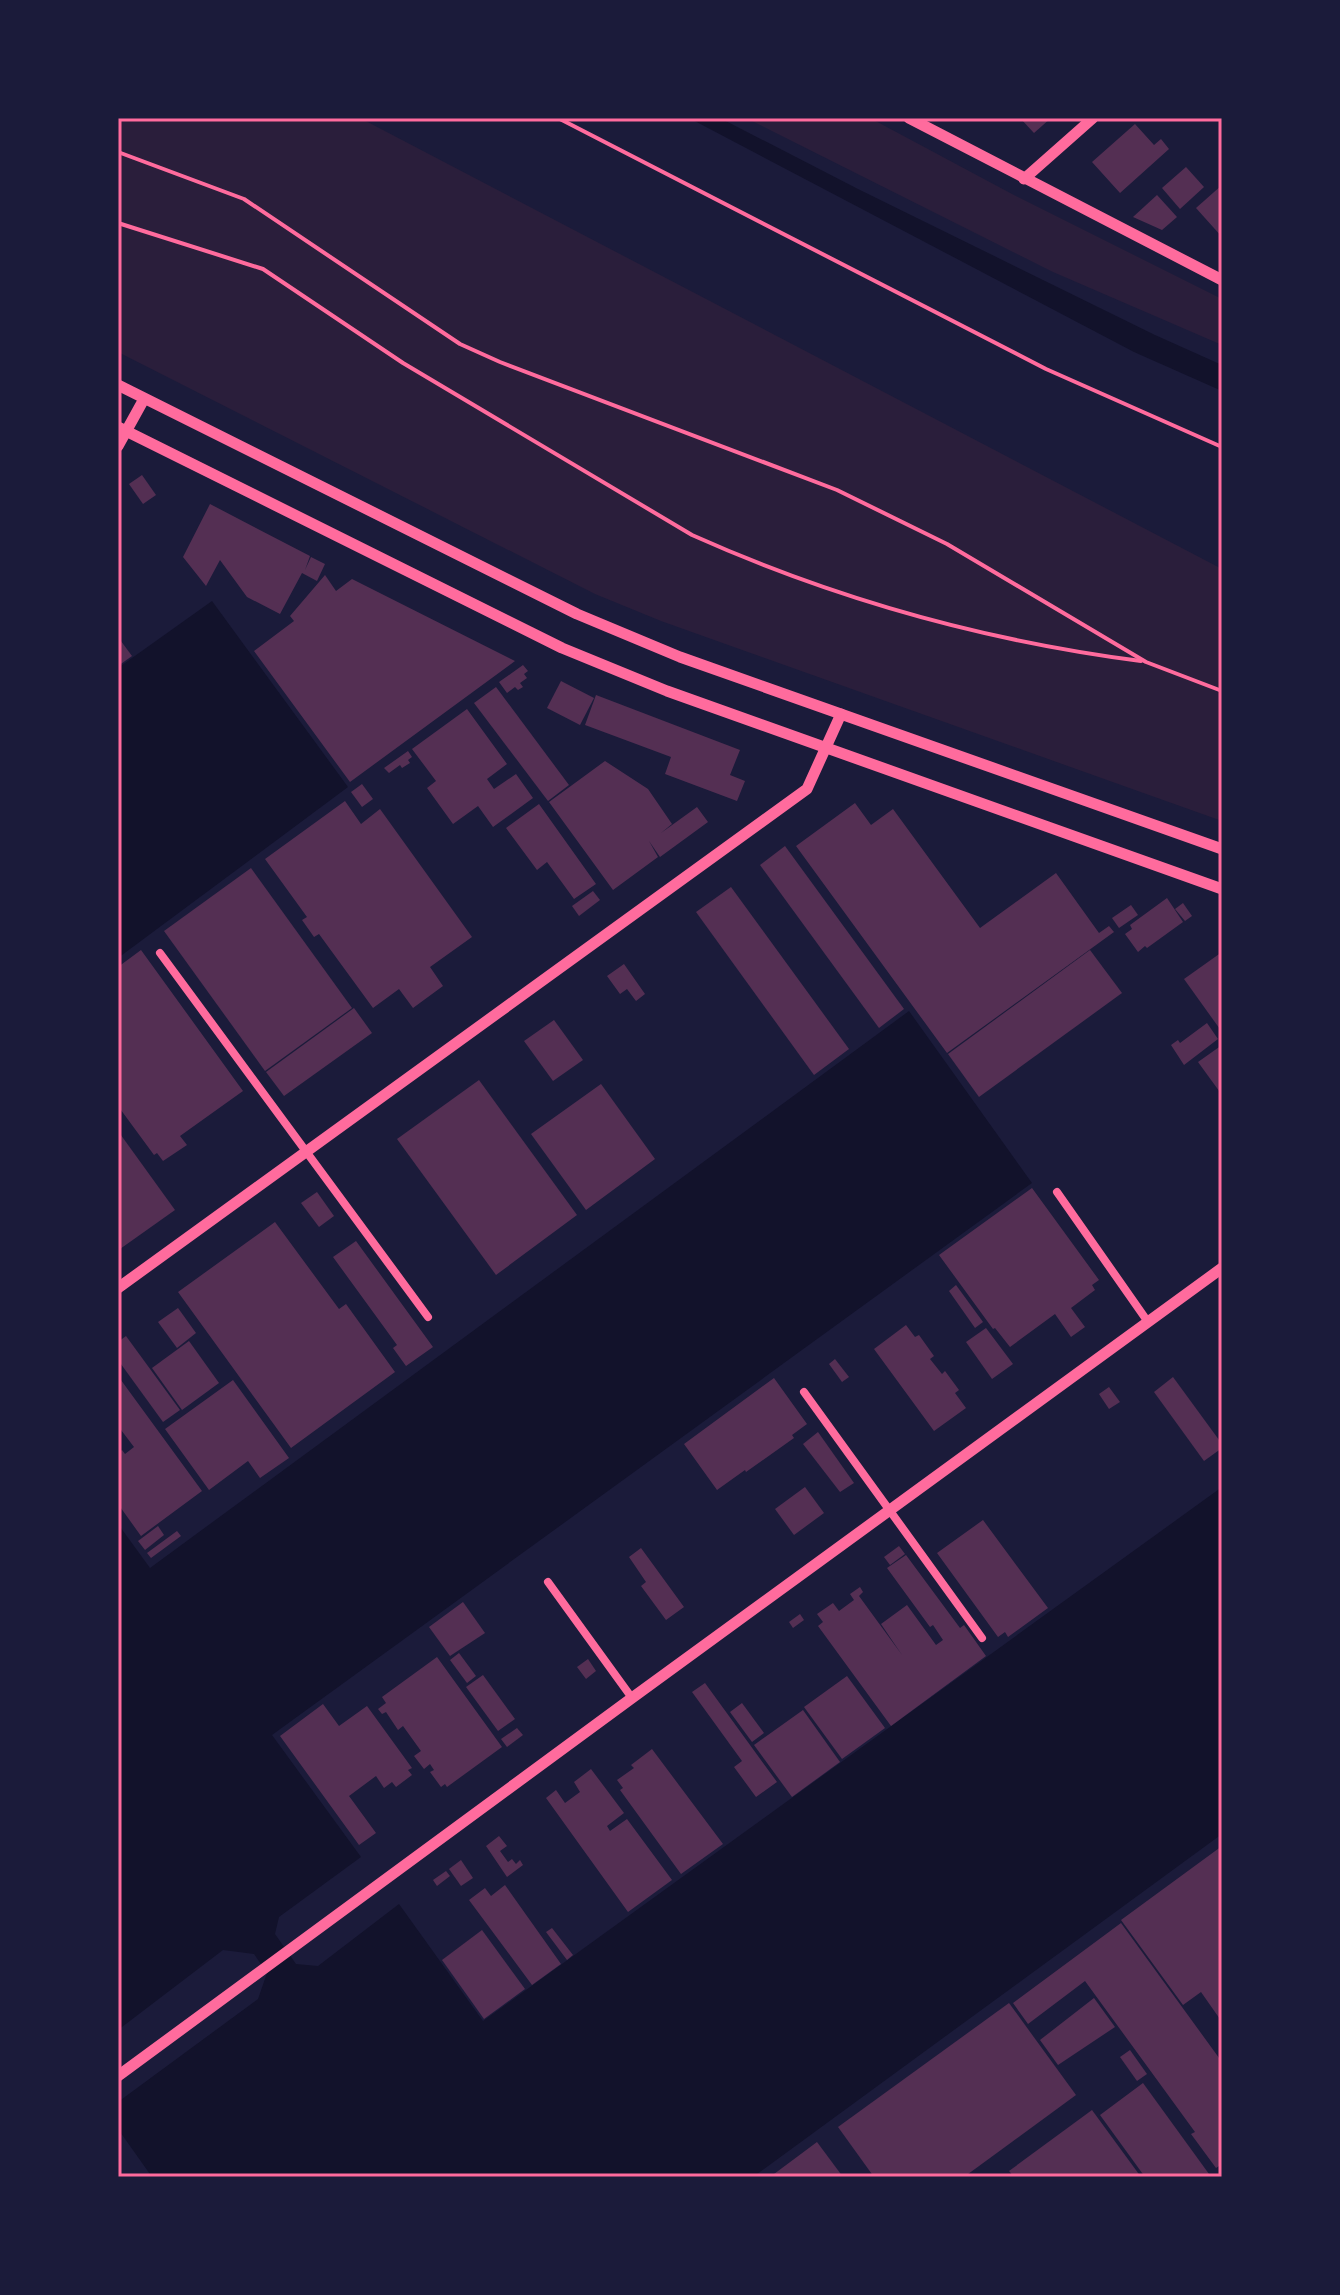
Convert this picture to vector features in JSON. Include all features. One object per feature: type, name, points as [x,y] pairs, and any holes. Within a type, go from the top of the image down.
[{"type":"street","points":[[909,118],[1222,280]]},
{"type":"street","points":[[1024,179],[1093,118]]},
{"type":"street","points":[[118,385],[577,614],[680,657],[1222,849]]},
{"type":"street","points":[[118,446],[123,429],[144,399]]},
{"type":"street","points":[[123,429],[562,648],[667,691],[1222,889]]},
{"type":"street","points":[[118,1288],[807,789],[841,714]]},
{"type":"street","points":[[160,953],[428,1317]]},
{"type":"street","points":[[1057,1192],[1148,1322]]},
{"type":"street","points":[[118,2076],[1222,1268]]},
{"type":"street","points":[[804,1392],[982,1638]]},
{"type":"street","points":[[548,1582],[632,1698]]},
{"type":"lane","points":[[118,152],[244,199],[460,344],[837,490],[947,544],[1146,662],[1222,691]]},
{"type":"lane","points":[[118,223],[263,269],[416,371],[692,535],[727,551],[929,621],[1073,652],[1146,662]]},
{"type":"path","points":[[558,118],[1046,369],[1222,447]]},
{"type":"shaded area","points":[[118,118],[360,118],[1222,569],[1222,821],[661,621],[595,594],[118,352]]},
{"type":"shaded area","points":[[689,118],[720,118],[858,189],[1222,365],[1222,391],[1134,352]]},
{"type":"shaded area","points":[[746,118],[870,118],[1012,194],[1222,299],[1222,345],[1053,272]]},
{"type":"shaded area","points":[[212,601],[348,787],[118,958],[118,668]]},
{"type":"shaded area","points":[[909,1011],[1032,1183],[272,1735],[361,1857],[279,1917],[275,1934],[296,1964],[318,1966],[399,1904],[483,2021],[1222,1487],[1222,1834],[753,2177],[152,2177],[118,2129],[118,2102],[258,1999],[267,1973],[254,1954],[223,1950],[118,2030],[118,1524],[150,1568]]},
{"type":"building","points":[[1020,118],[1051,118],[1034,133]]},
{"type":"building","points":[[1135,124],[1154,145],[1161,139],[1169,149],[1120,193],[1092,162]]},
{"type":"building","points":[[1186,167],[1204,187],[1180,209],[1162,188]]},
{"type":"building","points":[[1222,185],[1222,237],[1196,208]]},
{"type":"building","points":[[1157,195],[1177,217],[1162,230],[1133,217]]},
{"type":"building","points":[[142,475],[156,495],[143,504],[129,484]]},
{"type":"building","points":[[210,504],[310,556],[305,570],[311,557],[325,564],[317,581],[302,573],[280,614],[247,597],[220,560],[206,586],[183,557]]},
{"type":"building","points":[[325,575],[336,591],[352,579],[515,661],[350,782],[254,651],[294,621],[290,616]]},
{"type":"building","points":[[118,637],[132,656],[118,666]]},
{"type":"building","points":[[523,665],[528,671],[524,674],[527,678],[520,683],[523,687],[518,690],[515,687],[507,693],[499,682]]},
{"type":"building","points":[[561,681],[594,698],[580,725],[547,708]]},
{"type":"building","points":[[496,687],[569,785],[548,801],[474,703]]},
{"type":"building","points":[[596,695],[740,750],[730,775],[745,781],[737,801],[665,774],[671,757],[585,725]]},
{"type":"building","points":[[467,709],[507,764],[487,779],[494,789],[516,774],[533,798],[493,827],[478,806],[453,824],[427,788],[436,781],[412,749]]},
{"type":"building","points":[[408,751],[412,757],[408,760],[410,763],[402,768],[400,765],[389,773],[384,768]]},
{"type":"building","points":[[605,761],[648,789],[672,824],[661,833],[697,807],[708,822],[660,857],[649,841],[658,857],[613,890],[549,802]]},
{"type":"building","points":[[362,784],[373,799],[362,807],[351,792]]},
{"type":"building","points":[[345,801],[361,824],[380,809],[472,937],[430,967],[443,986],[413,1008],[399,989],[373,1008],[319,934],[314,937],[302,920],[307,917],[265,859]]},
{"type":"building","points":[[855,803],[871,825],[893,809],[980,928],[1056,873],[1099,933],[1109,926],[1114,932],[947,1053],[796,846]]},
{"type":"building","points":[[539,804],[596,884],[574,899],[547,862],[537,870],[506,828]]},
{"type":"building","points":[[785,846],[904,1009],[879,1028],[760,865]]},
{"type":"building","points":[[251,868],[352,1008],[265,1071],[164,931]]},
{"type":"building","points":[[731,887],[849,1049],[814,1075],[696,912]]},
{"type":"building","points":[[593,891],[600,900],[579,916],[572,906]]},
{"type":"building","points":[[1167,898],[1183,922],[1138,952],[1125,934],[1132,929],[1130,925]]},
{"type":"building","points":[[1183,903],[1192,916],[1185,921],[1175,909]]},
{"type":"building","points":[[1131,905],[1138,915],[1119,928],[1112,918]]},
{"type":"building","points":[[141,950],[243,1091],[180,1136],[187,1145],[163,1161],[157,1153],[154,1155],[118,1106],[118,967]]},
{"type":"building","points":[[1090,950],[1122,993],[979,1097],[948,1054]]},
{"type":"building","points":[[1222,952],[1222,1032],[1184,979]]},
{"type":"building","points":[[624,964],[645,994],[636,1001],[627,989],[620,994],[607,976]]},
{"type":"building","points":[[354,1008],[372,1033],[284,1096],[266,1072]]},
{"type":"building","points":[[554,1020],[583,1060],[553,1081],[524,1041]]},
{"type":"building","points":[[1207,1023],[1218,1039],[1184,1065],[1171,1045],[1178,1040],[1180,1043]]},
{"type":"building","points":[[1222,1045],[1222,1095],[1198,1062]]},
{"type":"building","points":[[479,1080],[577,1215],[496,1275],[397,1139]]},
{"type":"building","points":[[601,1084],[655,1159],[586,1210],[531,1134]]},
{"type":"building","points":[[118,1131],[175,1210],[120,1249],[118,1246]]},
{"type":"building","points":[[1032,1188],[1099,1280],[1092,1285],[1095,1290],[1071,1308],[1085,1327],[1071,1337],[1055,1314],[1010,1347],[993,1329],[939,1255]]},
{"type":"building","points":[[317,1192],[334,1216],[319,1227],[301,1203]]},
{"type":"building","points":[[275,1222],[339,1309],[346,1304],[395,1372],[291,1448],[178,1292]]},
{"type":"building","points":[[356,1241],[433,1347],[406,1366],[393,1348],[397,1345],[333,1257]]},
{"type":"building","points":[[956,1285],[983,1322],[975,1328],[949,1291]]},
{"type":"building","points":[[178,1308],[196,1333],[177,1348],[158,1322]]},
{"type":"building","points":[[906,1325],[915,1337],[919,1335],[934,1356],[930,1359],[942,1374],[945,1371],[959,1390],[955,1393],[966,1408],[934,1431],[874,1349]]},
{"type":"building","points":[[986,1328],[1013,1364],[992,1379],[966,1342]]},
{"type":"building","points":[[126,1336],[180,1410],[163,1422],[118,1360],[118,1342]]},
{"type":"building","points":[[189,1341],[219,1383],[182,1410],[152,1368]]},
{"type":"building","points":[[835,1359],[849,1377],[842,1382],[829,1364]]},
{"type":"building","points":[[118,1376],[202,1491],[141,1536],[118,1504],[118,1453],[122,1450],[125,1454],[134,1447],[118,1426]]},
{"type":"building","points":[[1173,1377],[1222,1444],[1222,1448],[1204,1461],[1154,1392]]},
{"type":"building","points":[[774,1378],[807,1424],[792,1435],[794,1438],[717,1490],[684,1444]]},
{"type":"building","points":[[233,1380],[289,1458],[260,1478],[248,1461],[209,1490],[165,1429]]},
{"type":"building","points":[[1109,1387],[1120,1402],[1109,1409],[1099,1394]]},
{"type":"building","points":[[818,1432],[854,1483],[840,1492],[803,1444]]},
{"type":"building","points":[[805,1487],[824,1513],[794,1535],[775,1509]]},
{"type":"building","points":[[983,1520],[1048,1608],[1008,1637],[1005,1632],[998,1637],[937,1553]]},
{"type":"building","points":[[158,1526],[164,1535],[145,1550],[138,1541]]},
{"type":"building","points":[[177,1531],[181,1536],[151,1558],[147,1553]]},
{"type":"building","points":[[899,1546],[905,1554],[890,1565],[884,1557]]},
{"type":"building","points":[[641,1548],[684,1607],[666,1620],[641,1586],[646,1582],[629,1557]]},
{"type":"building","points":[[906,1555],[960,1628],[964,1625],[986,1656],[891,1726],[818,1626],[823,1622],[817,1614],[833,1603],[839,1611],[854,1600],[850,1594],[860,1587],[863,1592],[859,1596],[902,1655],[881,1624],[907,1605],[936,1645],[943,1640],[887,1568]]},
{"type":"building","points":[[463,1602],[485,1633],[450,1656],[429,1627]]},
{"type":"building","points":[[800,1614],[804,1620],[793,1628],[789,1622]]},
{"type":"building","points":[[459,1653],[476,1676],[467,1683],[450,1660]]},
{"type":"building","points":[[437,1657],[502,1747],[447,1787],[445,1784],[441,1787],[430,1772],[434,1770],[430,1764],[424,1769],[414,1756],[421,1751],[403,1726],[398,1730],[386,1712],[382,1714],[378,1709],[386,1703],[382,1697]]},
{"type":"building","points":[[588,1659],[596,1671],[586,1679],[577,1667]]},
{"type":"building","points":[[483,1675],[515,1719],[498,1731],[466,1687]]},
{"type":"building","points":[[847,1676],[885,1728],[842,1759],[804,1707]]},
{"type":"building","points":[[705,1683],[777,1782],[756,1797],[734,1767],[742,1761],[692,1692]]},
{"type":"building","points":[[742,1703],[764,1733],[752,1742],[730,1712]]},
{"type":"building","points":[[323,1704],[339,1726],[367,1706],[412,1768],[408,1770],[412,1775],[396,1787],[392,1782],[384,1788],[376,1776],[349,1796],[376,1833],[359,1845],[280,1736]]},
{"type":"building","points":[[803,1710],[840,1762],[792,1797],[754,1745]]},
{"type":"building","points":[[517,1728],[523,1735],[507,1747],[501,1739]]},
{"type":"building","points":[[652,1749],[723,1844],[681,1874],[620,1790],[623,1788],[617,1780]]},
{"type":"building","points":[[591,1769],[624,1813],[607,1826],[610,1831],[627,1819],[672,1880],[628,1912],[546,1798],[556,1790],[565,1803],[580,1792],[574,1782]]},
{"type":"building","points":[[499,1836],[507,1846],[500,1851],[508,1862],[512,1859],[516,1864],[520,1860],[523,1865],[507,1877],[486,1846]]},
{"type":"building","points":[[1222,1846],[1222,2022],[1201,1992],[1183,2005],[1121,1920]]},
{"type":"building","points":[[461,1860],[473,1878],[461,1886],[449,1869]]},
{"type":"building","points":[[446,1871],[450,1876],[437,1886],[433,1880]]},
{"type":"building","points":[[505,1885],[561,1964],[532,1985],[469,1900],[485,1888],[491,1896]]},
{"type":"building","points":[[1121,1923],[1222,2062],[1222,2164],[1216,2168],[1191,2134],[1195,2132],[1085,1981],[1028,2024],[1013,2003]]},
{"type":"building","points":[[552,1928],[573,1955],[567,1960],[546,1932]]},
{"type":"building","points":[[482,1930],[525,1989],[484,2019],[442,1960]]},
{"type":"building","points":[[1094,1998],[1115,2027],[1058,2065],[1040,2040]]},
{"type":"building","points":[[1009,2003],[1076,2095],[964,2177],[874,2177],[838,2127]]},
{"type":"building","points":[[1130,2050],[1147,2074],[1137,2081],[1120,2057]]},
{"type":"building","points":[[1143,2083],[1209,2174],[1204,2177],[1145,2177],[1100,2115]]},
{"type":"building","points":[[1092,2110],[1141,2177],[1014,2177],[1009,2171]]},
{"type":"building","points":[[817,2142],[843,2177],[770,2177]]}]
